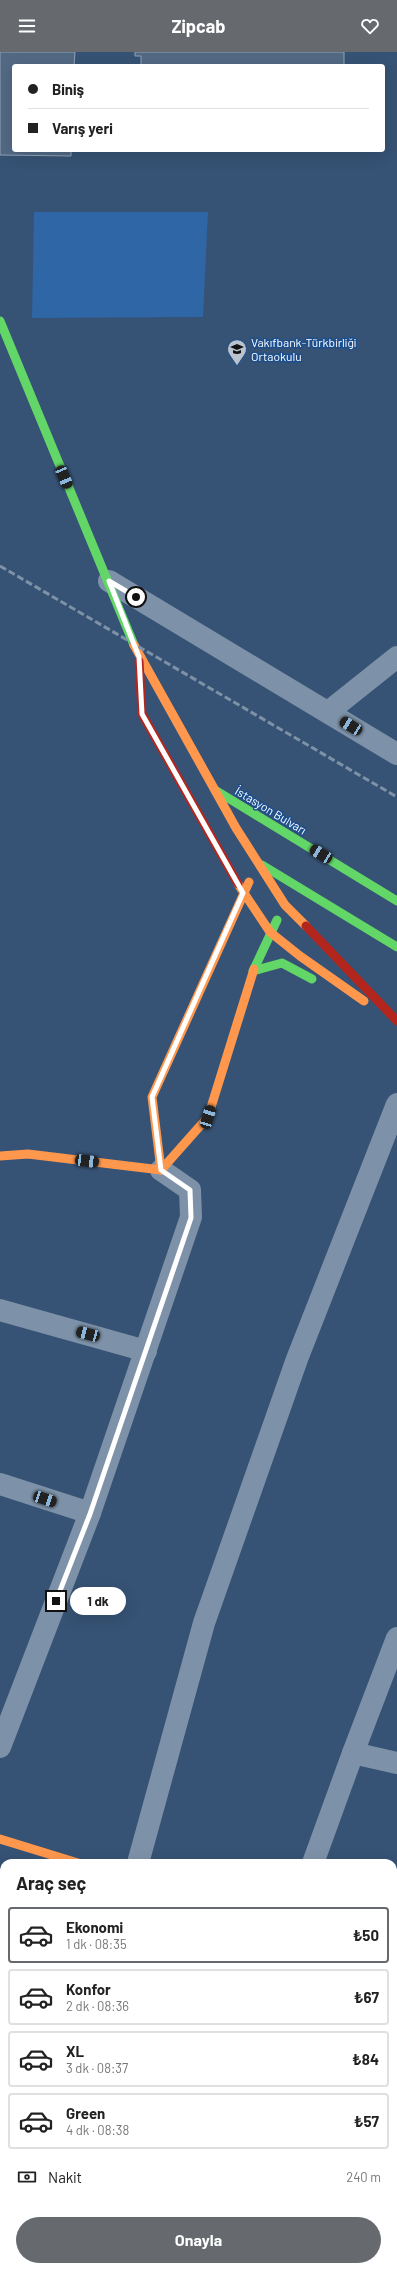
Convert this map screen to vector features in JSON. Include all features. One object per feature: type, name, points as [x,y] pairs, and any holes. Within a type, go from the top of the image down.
[{"type":"street","points":[[0,321],[109,581],[139,657],[258,863],[285,905],[397,1021]]},
{"type":"street","points":[[109,581],[397,754]]},
{"type":"street","points":[[139,657],[142,714],[173,766],[243,893],[270,932],[300,956],[397,1025]]},
{"type":"street","points":[[328,712],[397,657]]},
{"type":"street","points":[[173,766],[185,773]]},
{"type":"street","name":"İstasyon Bulvarı","points":[[197,780],[216,790],[397,902]]},
{"type":"street","points":[[214,841],[227,848]]},
{"type":"street","points":[[239,854],[258,863],[397,947]]},
{"type":"street","points":[[161,1170],[152,1097],[243,893],[258,863]]},
{"type":"street","points":[[161,1170],[208,1117],[252,971],[270,932],[285,905]]},
{"type":"street","points":[[252,971],[282,963],[397,1025]]},
{"type":"street","points":[[139,1859],[204,1623],[297,1359],[397,1104]]},
{"type":"street","points":[[0,1156],[28,1154],[161,1170],[190,1190],[191,1218],[90,1514],[0,1747]]},
{"type":"street","points":[[0,1310],[146,1351]]},
{"type":"street","points":[[0,1484],[90,1514]]},
{"type":"street","points":[[314,1859],[397,1638]]},
{"type":"street","points":[[353,1753],[397,1763]]},
{"type":"street","points":[[0,1839],[65,1859]]},
{"type":"shaded area","points":[[34,212],[208,212],[203,317],[32,318]]},
{"type":"building","points":[[0,52],[75,52],[74,64],[12,64],[12,152],[71,152],[71,156],[0,155]]},
{"type":"building","points":[[135,52],[344,52],[344,64],[141,64],[141,56],[135,56]]},
{"type":"railway","points":[[0,566],[397,797]]},
{"type":"traffic: fast","points":[[0,321],[134,645]]},
{"type":"traffic: fast","points":[[215,790],[397,901]]},
{"type":"traffic: fast","points":[[262,865],[397,947]]},
{"type":"traffic: fast","points":[[254,969],[277,920]]},
{"type":"traffic: fast","points":[[253,971],[282,963],[312,979]]},
{"type":"traffic: slow","points":[[134,645],[236,828],[285,905],[306,926]]},
{"type":"traffic: slow","points":[[161,1170],[152,1097],[249,882]]},
{"type":"traffic: slow","points":[[238,884],[270,932],[300,956],[364,1001]]},
{"type":"traffic: slow","points":[[161,1170],[208,1117],[254,969]]},
{"type":"traffic: slow","points":[[0,1156],[28,1154],[161,1170]]},
{"type":"traffic: slow","points":[[0,1839],[65,1859]]},
{"type":"traffic: jam","points":[[139,661],[142,714],[238,884]]},
{"type":"traffic: jam","points":[[306,926],[397,1021]]},
{"type":"place","name":"Vakıfbank-Türkbirliği Ortaokulu","points":[[237,366]]},
{"type":"route","points":[[56,1601],[90,1514],[191,1218],[190,1190],[161,1170],[152,1097],[243,893],[173,766],[142,714],[139,657],[109,581],[136,597]]}]
